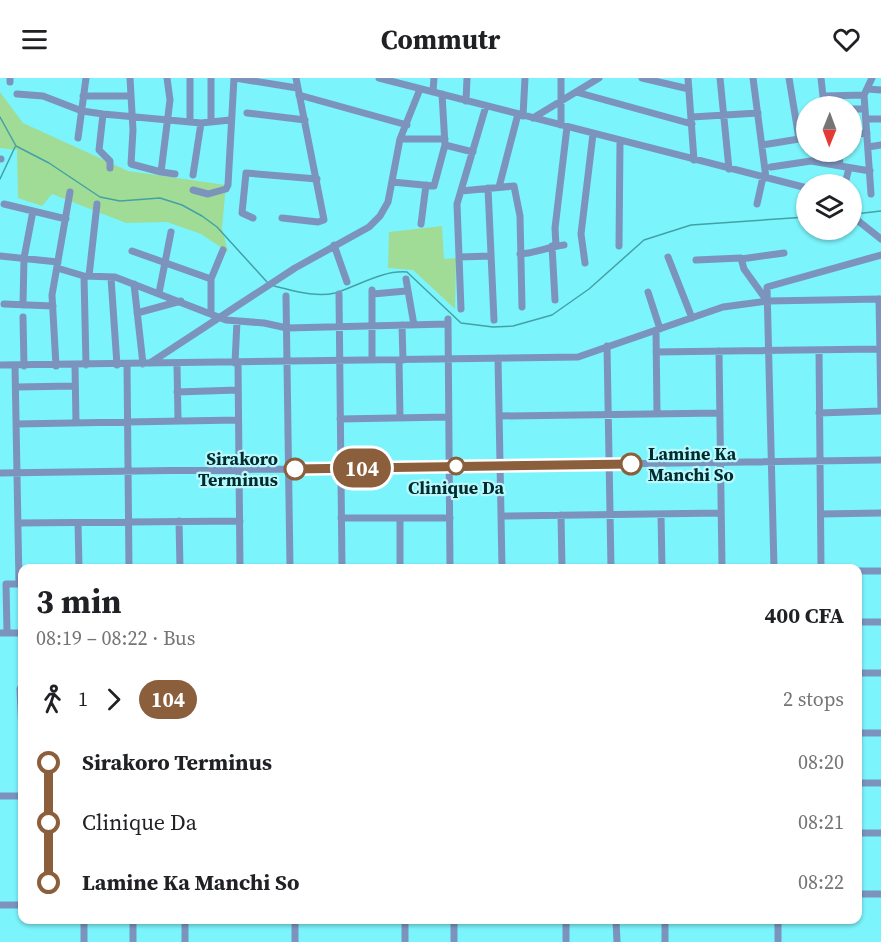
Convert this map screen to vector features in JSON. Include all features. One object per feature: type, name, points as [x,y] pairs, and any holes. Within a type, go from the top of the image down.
[{"type":"street","points":[[78,138],[86,78]]},
{"type":"street","points":[[130,78],[131,164],[175,174]]},
{"type":"street","points":[[161,172],[170,87],[166,78]]},
{"type":"street","points":[[190,78],[190,122]]},
{"type":"street","points":[[211,78],[211,122]]},
{"type":"street","points":[[193,190],[208,194],[226,189],[234,78],[298,91],[407,125]]},
{"type":"street","points":[[282,218],[318,222],[324,219],[296,78]]},
{"type":"street","points":[[380,78],[796,185]]},
{"type":"street","points":[[145,364],[334,245],[369,227],[380,216],[388,202],[400,139],[407,125],[416,88],[412,78]]},
{"type":"street","points":[[433,92],[434,78]]},
{"type":"street","points":[[466,101],[467,78]]},
{"type":"street","points":[[499,187],[520,115],[525,78]]},
{"type":"street","points":[[555,300],[557,246],[555,228],[564,126],[561,78]]},
{"type":"street","points":[[533,118],[599,78]]},
{"type":"street","points":[[642,78],[689,89]]},
{"type":"street","points":[[688,78],[694,160]]},
{"type":"street","points":[[720,78],[729,169]]},
{"type":"street","points":[[753,78],[764,178],[757,204]]},
{"type":"street","points":[[789,78],[796,121]]},
{"type":"street","points":[[821,78],[823,96],[881,90]]},
{"type":"street","points":[[871,194],[865,92],[872,78]]},
{"type":"street","points":[[576,92],[692,121],[758,113]]},
{"type":"street","points":[[17,94],[43,96],[82,111],[103,114],[201,123],[230,120]]},
{"type":"street","points":[[392,182],[434,186],[445,142],[442,94]]},
{"type":"street","points":[[83,96],[131,96]]},
{"type":"street","points":[[460,309],[457,204],[486,106]]},
{"type":"street","points":[[246,112],[305,120]]},
{"type":"street","points":[[103,114],[99,150],[110,161],[110,168]]},
{"type":"street","points":[[866,119],[881,120]]},
{"type":"street","points":[[193,175],[201,123]]},
{"type":"street","points":[[862,133],[867,133]]},
{"type":"street","points":[[585,263],[581,234],[593,134]]},
{"type":"street","points":[[400,139],[445,142],[473,152]]},
{"type":"street","points":[[762,145],[796,139]]},
{"type":"street","points":[[619,246],[620,141]]},
{"type":"street","points":[[868,147],[881,145]]},
{"type":"street","points":[[771,167],[811,161],[870,171]]},
{"type":"street","points":[[840,162],[840,166]]},
{"type":"street","points":[[848,174],[849,168]]},
{"type":"street","points":[[254,218],[242,213],[246,173],[317,179]]},
{"type":"street","points":[[421,224],[426,185]]},
{"type":"street","points":[[461,191],[514,186],[520,216],[522,307]]},
{"type":"street","points":[[488,188],[494,320]]},
{"type":"street","points":[[56,366],[53,306],[70,192]]},
{"type":"street","points":[[4,204],[66,219]]},
{"type":"street","points":[[86,365],[86,276],[97,204]]},
{"type":"street","points":[[23,305],[24,258],[33,211]]},
{"type":"street","points":[[862,224],[881,240]]},
{"type":"street","points":[[159,293],[171,232]]},
{"type":"street","points":[[334,245],[347,282]]},
{"type":"street","points":[[520,254],[537,253],[544,247],[557,246]]},
{"type":"street","points":[[211,312],[211,279],[223,250]]},
{"type":"street","points":[[132,251],[211,279]]},
{"type":"street","points":[[696,260],[741,259],[784,253]]},
{"type":"street","points":[[774,564],[767,286],[844,267],[881,255]]},
{"type":"street","points":[[0,256],[58,265],[86,276],[115,277],[211,312],[220,318],[237,321],[287,328],[414,325],[448,321],[450,564]]},
{"type":"street","points":[[459,257],[491,256]]},
{"type":"street","points":[[668,257],[692,318]]},
{"type":"street","points":[[741,259],[744,269],[767,301]]},
{"type":"street","points":[[111,278],[117,364]]},
{"type":"street","points":[[406,279],[406,291],[414,325]]},
{"type":"street","points":[[134,284],[145,364]]},
{"type":"street","points":[[372,360],[372,292],[406,291]]},
{"type":"street","points":[[648,292],[658,329],[657,414]]},
{"type":"street","points":[[339,294],[342,564]]},
{"type":"street","points":[[286,296],[290,564]]},
{"type":"street","points":[[0,365],[578,357],[723,307],[767,301],[880,299],[881,411],[819,413]]},
{"type":"street","points":[[138,313],[182,301]]},
{"type":"street","points":[[3,304],[53,306]]},
{"type":"street","points":[[20,564],[16,387],[20,366],[23,316]]},
{"type":"street","points":[[237,321],[240,564]]},
{"type":"street","points":[[400,418],[402,325]]},
{"type":"street","points":[[607,346],[611,564]]},
{"type":"street","points":[[656,352],[880,349]]},
{"type":"street","points":[[819,350],[821,564]]},
{"type":"street","points":[[719,351],[722,564]]},
{"type":"street","points":[[498,358],[502,564]]},
{"type":"street","points":[[177,363],[178,421]]},
{"type":"street","points":[[127,364],[129,564]]},
{"type":"street","points":[[75,365],[76,423]]},
{"type":"street","points":[[16,387],[75,386]]},
{"type":"street","points":[[177,392],[238,390]]},
{"type":"street","points":[[499,416],[720,413]]},
{"type":"street","points":[[340,418],[449,417]]},
{"type":"street","points":[[16,424],[238,420]]},
{"type":"street","points":[[0,473],[881,460]]},
{"type":"street","points":[[501,516],[722,513]]},
{"type":"street","points":[[821,514],[881,513]]},
{"type":"street","points":[[661,514],[662,564]]},
{"type":"street","points":[[561,515],[562,564]]},
{"type":"street","points":[[341,518],[450,518]]},
{"type":"street","points":[[400,518],[400,564]]},
{"type":"street","points":[[179,521],[180,564]]},
{"type":"street","points":[[18,523],[240,521]]},
{"type":"street","points":[[78,523],[79,564]]},
{"type":"street","points":[[862,571],[881,571]]},
{"type":"street","points":[[3,633],[6,584],[18,584]]},
{"type":"street","points":[[862,622],[881,622]]},
{"type":"street","points":[[862,673],[881,673]]},
{"type":"street","points":[[862,733],[881,733]]},
{"type":"street","points":[[862,783],[881,783]]},
{"type":"street","points":[[0,796],[18,796]]},
{"type":"street","points":[[862,833],[881,833]]},
{"type":"street","points":[[862,894],[881,894]]},
{"type":"street","points":[[0,905],[18,905]]},
{"type":"street","points":[[84,924],[84,942]]},
{"type":"street","points":[[133,924],[133,942]]},
{"type":"street","points":[[185,924],[185,942]]},
{"type":"street","points":[[295,924],[295,942]]},
{"type":"street","points":[[405,924],[405,942]]},
{"type":"street","points":[[454,924],[454,942]]},
{"type":"street","points":[[566,924],[566,942]]},
{"type":"street","points":[[616,924],[617,942]]},
{"type":"street","points":[[665,924],[665,942]]},
{"type":"street","points":[[778,924],[778,942]]},
{"type":"green space","points":[[0,92],[23,123],[128,171],[226,185],[222,228],[228,252],[201,234],[167,222],[126,223],[52,194],[42,206],[18,198],[17,150],[0,148]]},
{"type":"green space","points":[[442,226],[444,259],[456,258],[455,309],[413,270],[388,268],[389,232]]},
{"type":"waterway","points":[[0,117],[16,146],[49,163],[100,197],[120,201],[160,198],[182,205],[202,216],[217,227],[267,282]]},
{"type":"waterway","points":[[0,179],[15,147]]},
{"type":"waterway","points":[[862,213],[881,211]]},
{"type":"waterway","points":[[274,286],[320,295],[335,293],[388,273],[407,272],[461,323],[493,327],[513,326],[552,315],[589,289],[644,240],[691,225],[796,218]]},
{"type":"bus line","name":"104","points":[[295,469],[631,464]]},
{"type":"place","name":"Lamine Ka Manchi So","points":[[631,464]]},
{"type":"place","name":"Clinique Da","points":[[456,466]]},
{"type":"place","name":"Sirakoro Terminus","points":[[295,469]]}]
